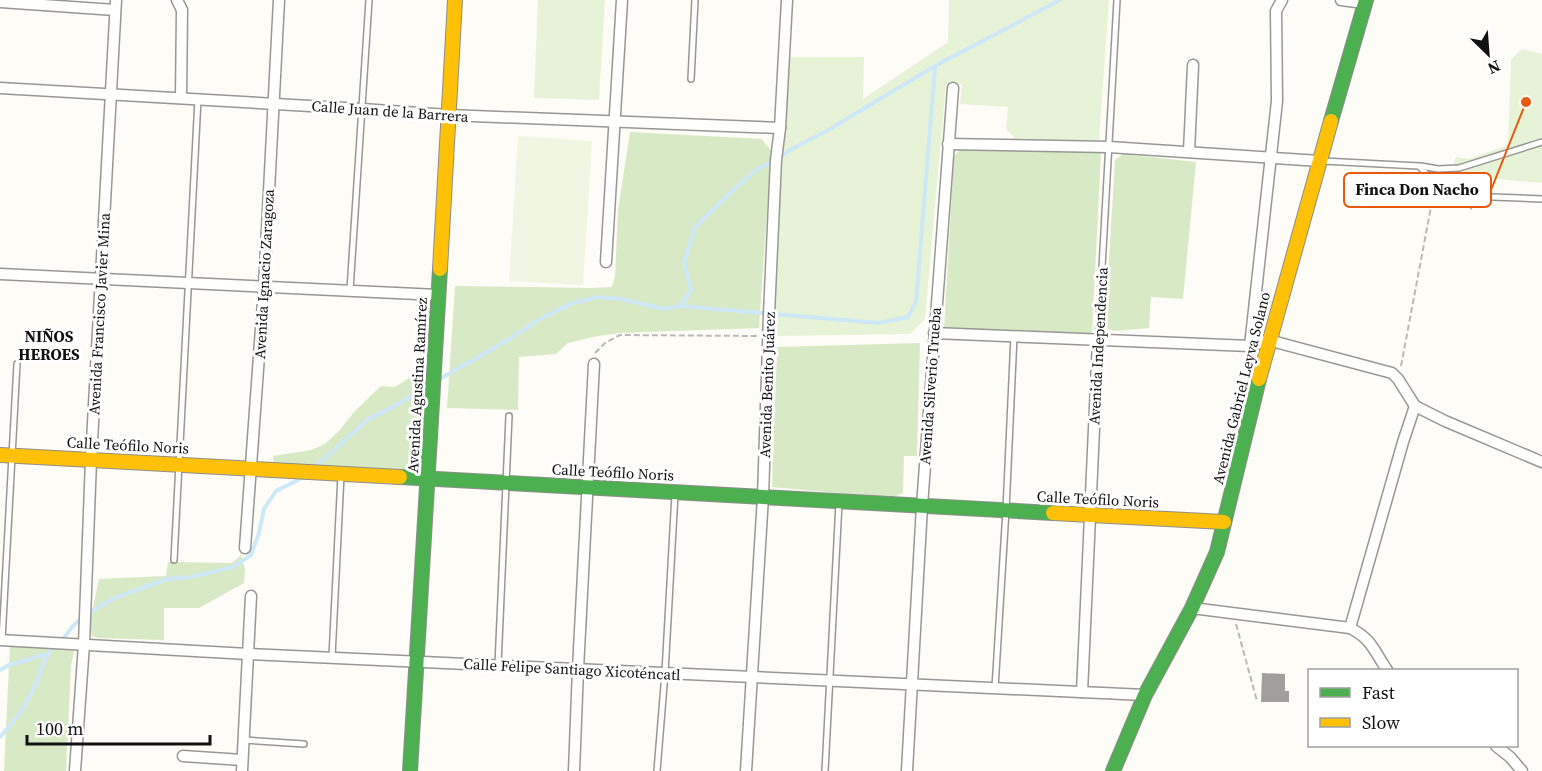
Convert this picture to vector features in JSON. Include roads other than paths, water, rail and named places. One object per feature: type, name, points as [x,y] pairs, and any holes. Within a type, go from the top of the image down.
[{"type":"street","points":[[177,0],[182,10],[181,98]]},
{"type":"street","name":"Avenida Ignacio Zaragoza","points":[[245,548],[264,286],[279,0]]},
{"type":"street","name":"Avenida Agustina Ramírez","points":[[410,771],[455,0]]},
{"type":"street","points":[[606,262],[622,0]]},
{"type":"street","name":"Avenida Benito Juárez","points":[[746,771],[763,497],[776,160],[787,0]]},
{"type":"street","points":[[1250,346],[1272,157],[1276,102],[1276,11],[1282,0]]},
{"type":"street","points":[[1341,0],[1365,2]]},
{"type":"street","points":[[0,2],[116,5]]},
{"type":"street","name":"Avenida Gabriel Leyva Solano","points":[[1113,771],[1145,695],[1191,608],[1217,552],[1269,340],[1365,2]]},
{"type":"street","name":"Avenida Francisco Javier Mina","points":[[75,771],[84,644],[91,460],[116,5]]},
{"type":"street","points":[[1189,152],[1193,65]]},
{"type":"street","name":"Calle Juan de la Barrera","points":[[0,88],[362,108],[448,115],[780,128]]},
{"type":"street","name":"Avenida Silverio Trueba","points":[[907,771],[922,506],[953,88]]},
{"type":"street","points":[[948,144],[1109,147],[1320,161]]},
{"type":"street","points":[[0,274],[438,295]]},
{"type":"street","points":[[934,333],[1250,346],[1269,340],[1392,373],[1415,406],[1542,462]]},
{"type":"street","name":"Avenida Independencia","points":[[1082,692],[1098,341]]},
{"type":"street","points":[[574,771],[594,364]]},
{"type":"street","points":[[1350,628],[1415,406]]},
{"type":"street","name":"Calle Teófilo Noris","points":[[6,456],[1224,522]]},
{"type":"street","points":[[183,756],[242,765],[251,596]]},
{"type":"street","points":[[1191,608],[1350,628],[1362,634],[1371,644],[1386,669]]},
{"type":"street","name":"Calle Felipe Santiago Xicoténcatl","points":[[1,640],[248,654],[1145,695]]},
{"type":"street","points":[[1497,747],[1522,771]]},
{"type":"lane","points":[[350,290],[369,0]]},
{"type":"lane","points":[[690,79],[695,0]]},
{"type":"lane","name":"Avenida Independencia","points":[[1098,341],[1118,0]]},
{"type":"lane","points":[[174,560],[198,99]]},
{"type":"lane","points":[[1320,161],[1438,169],[1460,168],[1542,142]]},
{"type":"lane","points":[[1419,166],[1435,183],[1466,196],[1542,199]]},
{"type":"lane","points":[[995,688],[1014,336]]},
{"type":"lane","points":[[1,640],[6,456],[17,364]]},
{"type":"lane","points":[[498,665],[508,416]]},
{"type":"lane","points":[[332,658],[341,473]]},
{"type":"lane","points":[[657,771],[675,492]]},
{"type":"lane","points":[[825,771],[839,501]]},
{"type":"lane","points":[[243,740],[304,744]]},
{"type":"waterway","points":[[438,380],[540,319],[570,304],[597,297],[621,299],[664,309],[680,306],[691,290],[684,263],[695,227],[759,168],[830,129],[935,66],[1060,0]]},
{"type":"waterway","points":[[680,306],[878,323],[908,317],[916,302],[935,67]]},
{"type":"waterway","points":[[314,468],[367,420],[429,385]]},
{"type":"waterway","points":[[61,642],[84,616],[112,599],[167,579],[191,577],[233,567],[251,555],[264,509],[276,491],[304,477]]},
{"type":"waterway","points":[[0,737],[29,698],[46,658],[54,646]]},
{"type":"waterway","points":[[0,670],[9,665],[47,654]]},
{"type":"place","name":"Finca Don Nacho","points":[[1526,102]]},
{"type":"district","name":"NIÑOS HEROES","points":[[49,345]]}]
